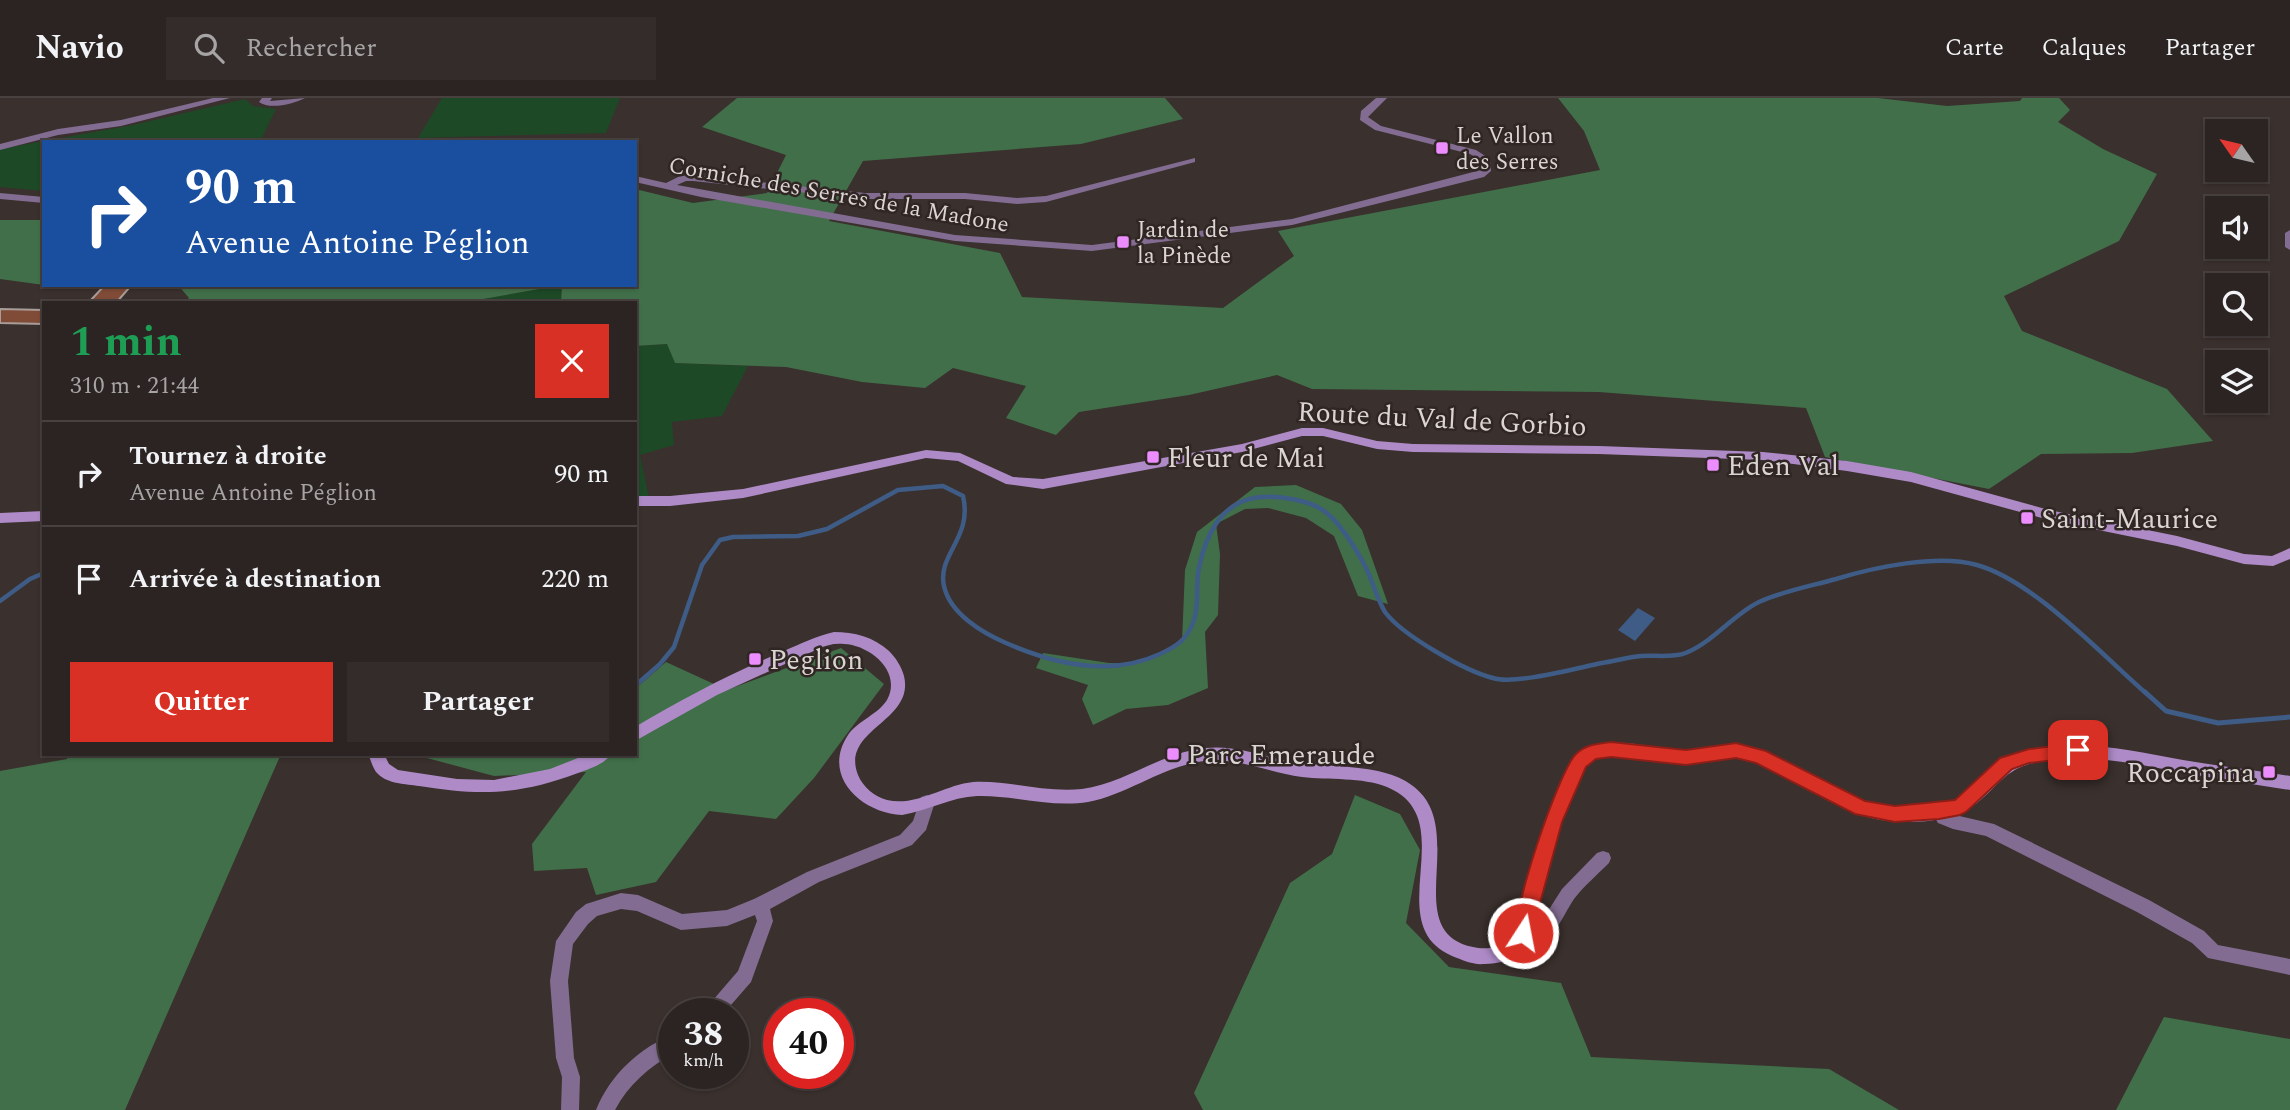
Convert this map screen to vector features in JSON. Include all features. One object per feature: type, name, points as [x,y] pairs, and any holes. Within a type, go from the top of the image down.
[{"type":"street","points":[[0,148],[37,137],[121,123],[225,98]]},
{"type":"street","points":[[267,98],[264,102],[269,104],[300,98]]},
{"type":"street","name":"Corniche des Serres de la Madone","points":[[637,179],[701,194],[955,238],[1092,248],[1292,222],[1480,175],[1486,171],[1485,159],[1473,152],[1378,128],[1368,123],[1363,118],[1364,113],[1382,98]]},
{"type":"street","points":[[668,186],[684,178],[693,178],[865,196],[965,196],[1017,201],[1046,199],[1191,160]]},
{"type":"street","points":[[0,196],[42,200]]},
{"type":"street","points":[[2289,253],[2290,233]]},
{"type":"street","name":"Route du Val de Gorbio","points":[[637,501],[709,498],[926,454],[960,457],[1011,481],[1043,484],[1242,448],[1287,434],[1324,432],[1377,445],[1763,456],[1836,464],[1911,477],[2049,515],[2163,538],[2244,559],[2273,561],[2290,553]]},
{"type":"street","points":[[0,518],[42,516]]},
{"type":"street","points":[[637,733],[760,667],[817,643],[835,638],[853,639],[884,654],[894,668],[897,682],[895,698],[888,709],[859,732],[850,746],[848,765],[853,785],[865,797],[883,808],[906,808],[952,793],[975,789],[1071,797],[1095,793],[1191,757],[1216,754],[1239,755],[1290,769],[1387,780],[1418,797],[1426,809],[1431,827],[1432,847],[1424,907],[1431,929],[1448,947],[1471,955],[1492,956],[1510,951],[1523,933],[1553,822],[1579,762],[1592,751],[1611,750],[1686,757],[1736,750],[1760,756],[1870,811],[1895,814],[1960,807],[2006,764],[2029,756],[2061,751],[2078,750],[2129,757],[2290,783]]},
{"type":"street","points":[[377,756],[383,769],[396,776],[495,787],[559,773],[584,765],[600,756]]},
{"type":"street","points":[[570,1110],[571,1077],[565,1058],[559,981],[565,941],[573,926],[592,910],[621,901],[638,903],[681,922],[712,922],[760,905],[813,877],[906,840],[920,825],[927,803]]},
{"type":"street","points":[[1939,811],[1944,818],[1953,822],[1988,829],[2137,903],[2188,932],[2214,952],[2290,967]]},
{"type":"street","points":[[1523,933],[1534,935],[1554,922],[1568,894],[1603,858]]},
{"type":"street","points":[[726,998],[745,976],[765,921],[760,905]]},
{"type":"street","points":[[605,1110],[611,1096],[629,1073],[658,1051]]},
{"type":"green space","points":[[442,98],[620,98],[606,133],[418,138]]},
{"type":"green space","points":[[737,98],[1165,98],[1183,119],[1081,144],[863,161],[829,221],[1000,253],[1022,297],[1223,308],[1294,256],[1278,231],[1600,170],[1584,131],[1558,98],[1878,98],[1947,106],[2020,101],[2022,98],[2059,98],[2070,110],[2058,122],[2103,149],[2157,174],[2119,241],[2004,296],[2022,331],[2167,389],[2213,441],[2132,453],[2041,454],[1989,489],[1825,457],[1806,408],[1599,392],[1312,389],[1277,375],[1189,395],[1079,412],[1056,435],[1006,418],[1026,386],[953,368],[925,388],[862,382],[786,367],[675,363],[667,344],[637,346],[637,301],[561,301],[562,287],[637,287],[637,189],[693,203],[767,193],[786,155],[702,127]]},
{"type":"green space","points":[[245,99],[253,106],[276,109],[261,140],[50,140],[133,125]]},
{"type":"green space","points":[[42,141],[42,191],[0,187],[0,149]]},
{"type":"green space","points":[[0,220],[42,220],[42,285],[0,279]]},
{"type":"green space","points":[[180,287],[551,287],[472,301],[185,301],[189,298]]},
{"type":"green space","points":[[551,287],[562,287],[561,301],[472,301]]},
{"type":"green space","points":[[667,344],[675,363],[748,366],[722,416],[672,422],[674,445],[640,455],[649,498],[637,497],[637,346]]},
{"type":"green space","points":[[1296,485],[1341,504],[1362,530],[1388,604],[1358,596],[1334,536],[1306,518],[1268,508],[1245,509],[1216,524],[1220,554],[1218,615],[1205,632],[1208,688],[1168,705],[1126,709],[1093,725],[1082,699],[1088,685],[1036,668],[1043,653],[1109,663],[1141,663],[1182,641],[1185,570],[1197,532],[1255,487]]},
{"type":"green space","points":[[841,648],[884,684],[814,778],[776,819],[709,811],[656,882],[596,895],[587,868],[534,871],[532,844],[586,772],[494,776],[419,756],[637,756],[637,687],[666,662],[727,690]]},
{"type":"green space","points":[[68,756],[280,756],[125,1110],[0,1110],[0,771],[67,759]]},
{"type":"green space","points":[[1355,795],[1400,814],[1420,850],[1406,923],[1449,967],[1561,983],[1591,1057],[1829,1069],[1899,1110],[1203,1110],[1194,1093],[1290,883],[1332,854]]},
{"type":"green space","points":[[2164,1017],[2290,1039],[2290,1110],[2116,1110]]},
{"type":"water","points":[[1638,608],[1655,618],[1635,641],[1618,630]]},
{"type":"building","points":[[103,287],[129,288],[118,301],[90,301]]},
{"type":"building","points":[[0,309],[42,310],[42,324],[0,323]]},
{"type":"waterway","points":[[637,684],[674,647],[702,565],[720,540],[733,537],[798,536],[827,529],[898,490],[943,486],[963,496],[965,511],[960,534],[945,564],[943,575],[947,596],[953,605],[978,628],[997,639],[1063,662],[1122,665],[1160,654],[1176,645],[1193,623],[1202,556],[1216,524],[1232,507],[1242,501],[1273,497],[1305,502],[1323,510],[1340,526],[1355,548],[1382,607],[1393,621],[1435,651],[1493,678],[1531,678],[1631,657],[1683,654],[1707,641],[1750,607],[1778,595],[1887,566],[1944,561],[1977,565],[2021,586],[2066,621],[2147,694]]},
{"type":"waterway","points":[[0,601],[30,579],[42,574]]},
{"type":"waterway","points":[[2145,692],[2166,711],[2218,723],[2290,717]]},
{"type":"place","name":"Le Vallon des Serres","points":[[1442,148]]},
{"type":"place","name":"Jardin de la Pinède","points":[[1123,242]]},
{"type":"place","name":"Fleur de Mai","points":[[1153,457]]},
{"type":"place","name":"Eden Val","points":[[1713,465]]},
{"type":"place","name":"Saint-Maurice","points":[[2027,518]]},
{"type":"place","name":"Peglion","points":[[755,659]]},
{"type":"place","name":"Parc Emeraude","points":[[1173,754]]},
{"type":"place","name":"Roccapina","points":[[2269,772]]},
{"type":"route","points":[[1523,933],[1553,822],[1579,762],[1592,751],[1611,750],[1686,757],[1736,750],[1760,756],[1862,808],[1895,814],[1960,807],[2006,764],[2029,756],[2078,750]]}]
